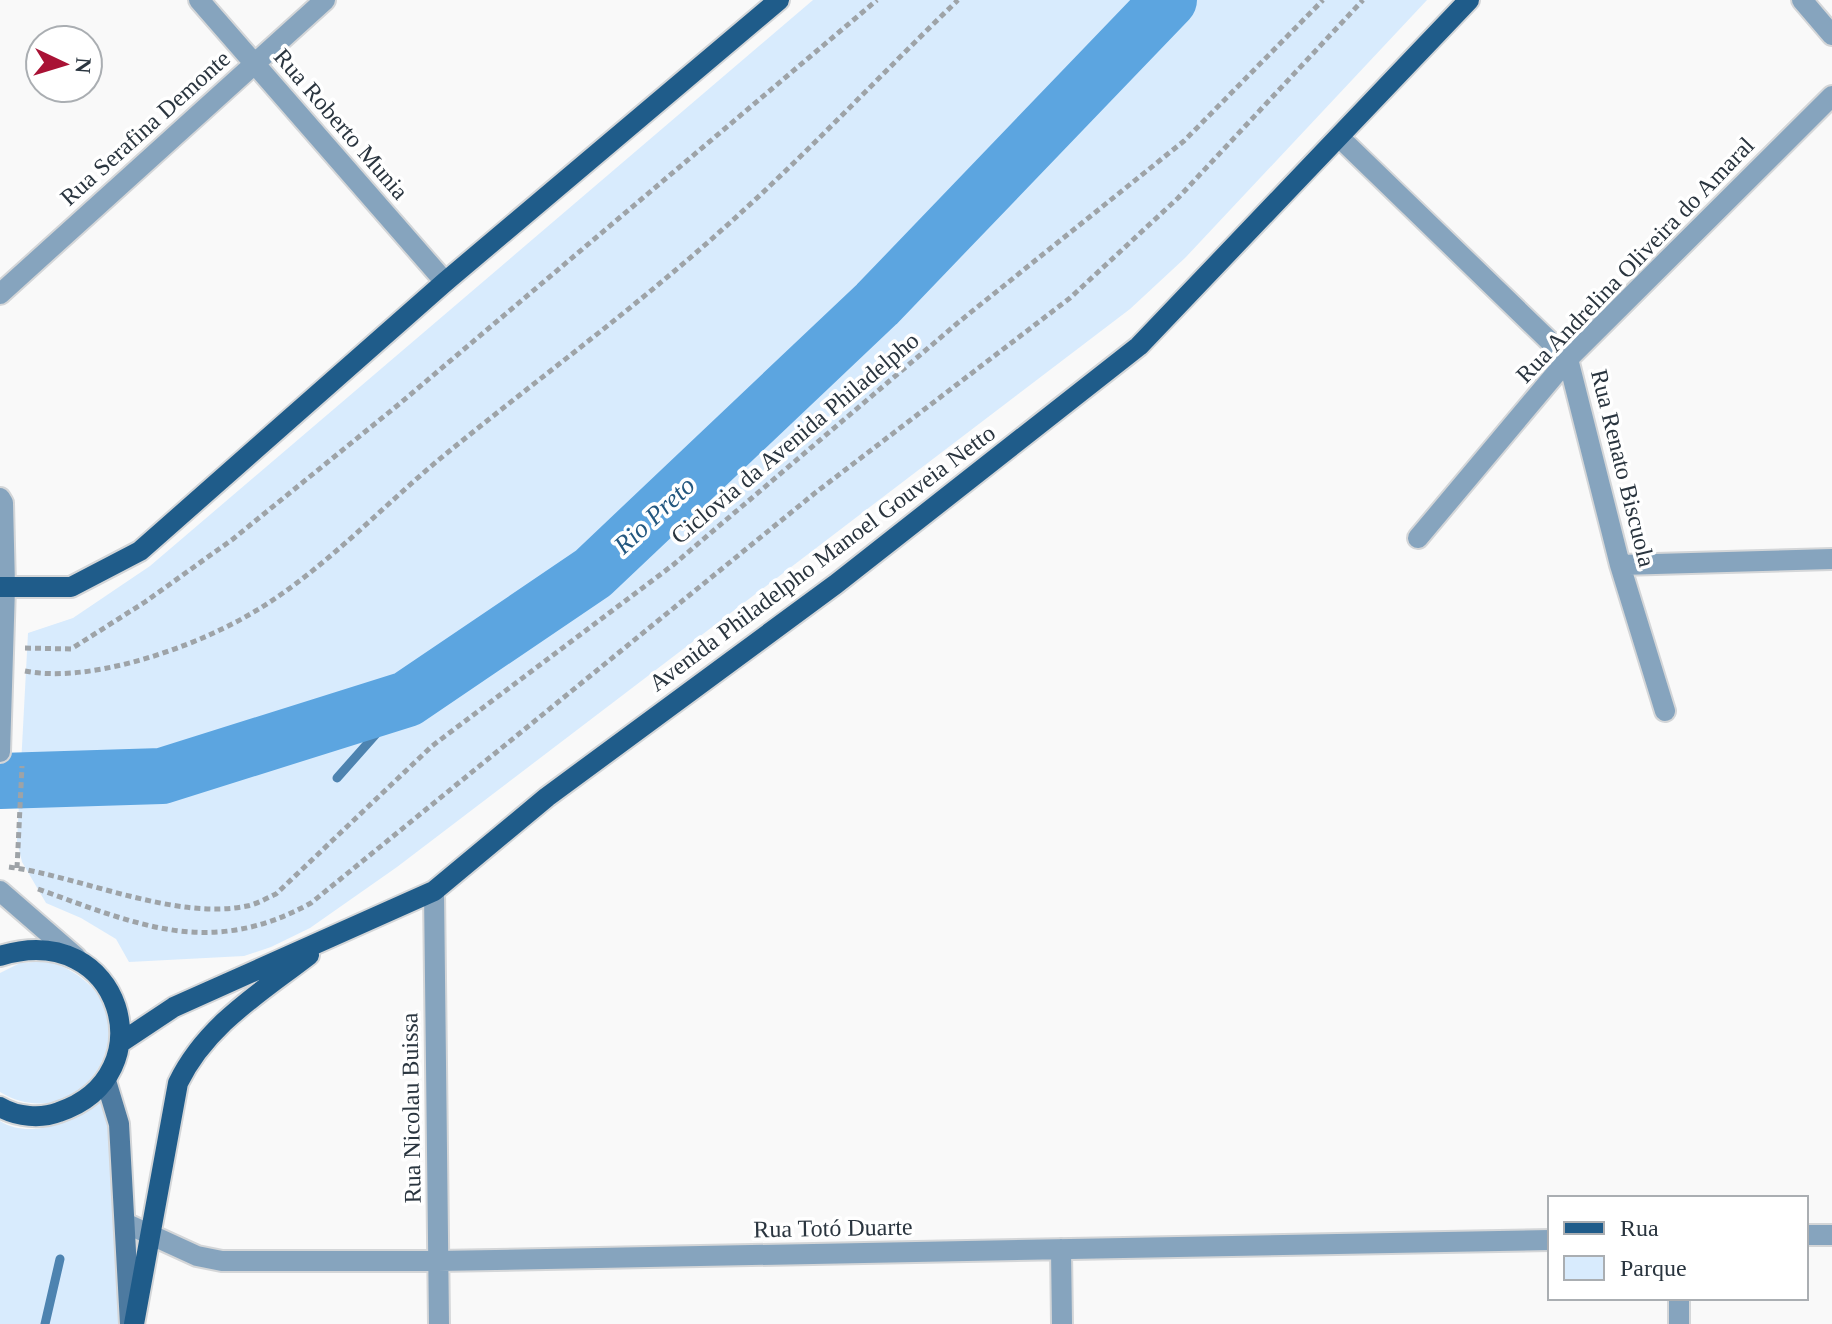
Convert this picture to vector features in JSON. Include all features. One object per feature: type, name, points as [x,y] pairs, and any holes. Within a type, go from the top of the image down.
[{"type":"main road","points":[[3,587],[71,587],[140,551],[445,282],[779,0]]},
{"type":"main road","name":"Avenida Philadelpho Manoel Gouveia Netto","points":[[120,1043],[174,1007],[434,891],[547,797],[836,584],[1139,346],[1469,0]]},
{"type":"main road","points":[[132,1324],[152,1235],[178,1083],[192,1056],[216,1027],[335,935]]},
{"type":"main road","points":[[0,956],[25,948],[51,949],[76,957],[102,979],[118,1009],[120,1043],[106,1081],[80,1105],[46,1117],[10,1113],[0,1107]]},
{"type":"main road","points":[[106,1081],[119,1124],[132,1324]]},
{"type":"street","name":"Rua Roberto Munia","points":[[199,0],[445,282]]},
{"type":"street","name":"Rua Serafina Demonte","points":[[0,294],[325,0]]},
{"type":"street","points":[[1802,0],[1832,35]]},
{"type":"street","name":"Rua Andrelina Oliveira do Amaral","points":[[1418,538],[1568,359],[1832,96]]},
{"type":"street","name":"Rua Renato Biscuola","points":[[1339,137],[1568,359],[1620,565],[1665,711]]},
{"type":"street","points":[[0,498],[3,503],[4,668],[0,752]]},
{"type":"street","points":[[1620,565],[1832,559]]},
{"type":"street","points":[[8,886],[76,957]]},
{"type":"street","name":"Rua Nicolau Buissa","points":[[434,891],[439,1324]]},
{"type":"street","name":"Rua Totó Duarte","points":[[125,1223],[197,1256],[222,1261],[438,1261],[1548,1240]]},
{"type":"street","points":[[1808,1235],[1832,1235]]},
{"type":"street","points":[[1061,1249],[1062,1324]]},
{"type":"street","points":[[1679,1300],[1679,1324]]},
{"type":"path","points":[[4,647],[71,649],[145,602],[233,539],[398,405],[877,0]]},
{"type":"path","points":[[4,668],[49,676],[152,657],[234,623],[271,600],[447,453],[588,344],[726,227],[958,0]]},
{"type":"path","name":"Ciclovia da Avenida Philadelpho","points":[[0,865],[80,880],[187,909],[249,906],[276,894],[432,746],[673,565],[960,321],[1184,141],[1323,0]]},
{"type":"path","points":[[29,886],[123,921],[201,934],[257,925],[287,916],[311,903],[815,493],[1070,298],[1178,198],[1363,0]]},
{"type":"path","points":[[8,886],[17,868],[19,827]]},
{"type":"green space","points":[[813,0],[1427,0],[1185,258],[1130,309],[397,867],[310,928],[244,956],[129,962],[116,939],[81,918],[46,903],[22,862],[17,841],[28,633],[73,618],[150,566]]},
{"type":"green space","points":[[48,961],[84,980],[104,1005],[109,1034],[102,1061],[86,1084],[62,1099],[32,1103],[0,1092],[0,973],[20,963]]},
{"type":"green space","points":[[102,1099],[110,1125],[118,1181],[119,1324],[0,1324],[0,1121],[26,1129],[54,1125],[80,1114]]},
{"type":"waterway","name":"Rio Preto","points":[[0,781],[162,776],[407,699],[593,573],[877,304],[1169,0]]},
{"type":"waterway","points":[[337,778],[407,699]]},
{"type":"waterway","points":[[45,1324],[60,1259]]}]
